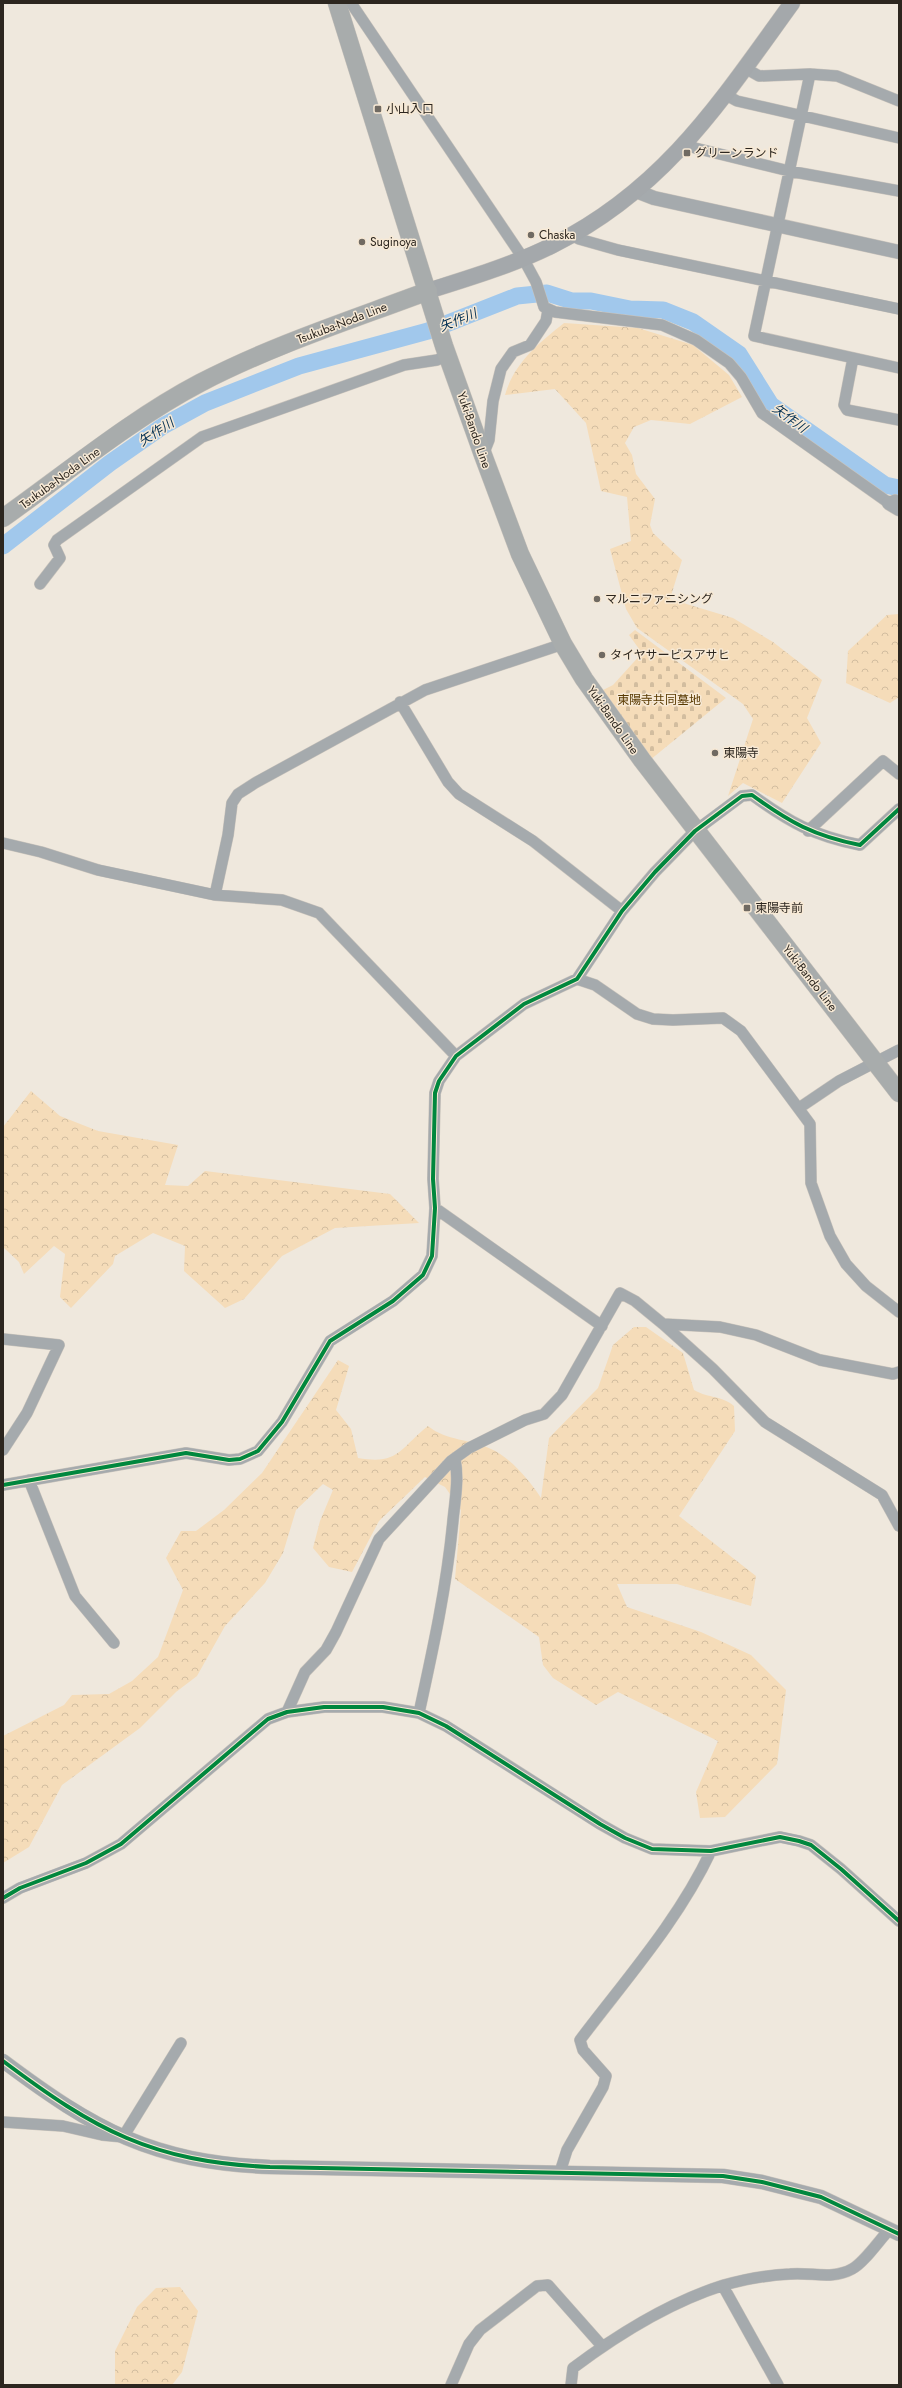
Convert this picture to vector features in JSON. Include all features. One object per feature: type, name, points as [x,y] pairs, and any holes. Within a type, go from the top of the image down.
[{"type":"main road","points":[[337,3],[428,291],[523,258],[572,235],[636,191],[687,144],[726,95],[792,3]]},
{"type":"main road","name":"Yuki-Bando Line","points":[[428,291],[446,350],[520,554],[563,644],[606,711],[695,832],[899,1093]]},
{"type":"main road","name":"Tsukuba-Noda Line","points":[[3,518],[149,414],[200,383],[329,327],[428,291]]},
{"type":"street","points":[[351,3],[523,258],[536,282],[545,306],[546,321],[530,345],[513,352],[501,369],[493,401],[489,440],[483,455]]},
{"type":"street","points":[[745,68],[759,76],[810,74],[837,76],[899,101]]},
{"type":"street","points":[[810,74],[754,336],[899,368]]},
{"type":"street","points":[[726,95],[737,101],[801,117],[899,138]]},
{"type":"street","points":[[687,144],[695,148],[790,171],[899,191]]},
{"type":"street","points":[[636,191],[654,198],[899,252]]},
{"type":"street","points":[[572,235],[578,239],[618,250],[899,309]]},
{"type":"street","points":[[545,306],[662,325],[696,340],[729,363],[741,377],[762,413],[896,504]]},
{"type":"street","points":[[40,584],[60,558],[54,545],[57,540],[202,437],[404,365],[437,360],[446,350]]},
{"type":"street","points":[[853,358],[844,405],[847,410],[899,420]]},
{"type":"street","points":[[215,895],[228,835],[232,803],[238,794],[400,702],[425,690],[563,644]]},
{"type":"street","points":[[400,702],[448,782],[459,794],[533,841],[622,911]]},
{"type":"street","points":[[808,831],[883,761],[899,774]]},
{"type":"street","points":[[3,1485],[186,1453],[230,1460],[240,1459],[258,1451],[282,1422],[330,1341],[393,1301],[423,1275],[432,1256],[435,1208],[433,1179],[435,1093],[439,1081],[456,1056],[524,1004],[577,979],[622,911],[655,872],[695,832],[742,796],[752,795],[808,831],[833,840],[860,845],[899,808]]},
{"type":"street","points":[[3,843],[41,852],[98,870],[215,895],[282,900],[319,914],[456,1056]]},
{"type":"street","points":[[577,979],[595,985],[637,1014],[653,1019],[722,1018],[741,1031],[810,1124],[811,1184],[830,1236],[846,1264],[866,1286],[899,1312]]},
{"type":"street","points":[[799,1108],[839,1081],[875,1061],[899,1050]]},
{"type":"street","points":[[435,1208],[602,1326]]},
{"type":"street","points":[[287,1712],[305,1672],[326,1650],[336,1632],[379,1539],[451,1460],[455,1459],[469,1448],[525,1420],[544,1414],[562,1395],[620,1294],[635,1301],[663,1324],[713,1369],[765,1422],[882,1495],[899,1526]]},
{"type":"street","points":[[663,1324],[720,1327],[756,1335],[820,1360],[893,1374],[899,1372]]},
{"type":"street","points":[[3,1339],[59,1345],[27,1413],[3,1450]]},
{"type":"street","points":[[419,1713],[445,1593],[452,1541],[457,1472],[455,1459]]},
{"type":"street","points":[[29,1480],[75,1596],[114,1643]]},
{"type":"street","points":[[3,1898],[20,1888],[111,1851],[147,1823],[253,1729],[268,1719],[287,1712],[324,1707],[383,1707],[419,1713],[452,1730],[624,1838],[652,1849],[711,1851],[780,1837],[811,1845],[841,1869],[899,1921]]},
{"type":"street","points":[[560,2172],[567,2150],[603,2087],[606,2076],[583,2050],[580,2040],[669,1923],[697,1880],[711,1851]]},
{"type":"street","points":[[123,2138],[181,2043]]},
{"type":"street","points":[[3,2061],[73,2111],[123,2138],[201,2164],[270,2167],[723,2176],[762,2182],[821,2197],[894,2231],[854,2268],[836,2275],[792,2274],[758,2276],[723,2286],[683,2301],[602,2346],[573,2368],[571,2385]]},
{"type":"street","points":[[3,2122],[63,2126],[123,2138]]},
{"type":"street","points":[[451,2385],[469,2344],[480,2330],[538,2286],[548,2285],[602,2346]]},
{"type":"street","points":[[723,2286],[778,2385]]},
{"type":"green space","points":[[564,323],[638,328],[693,345],[729,375],[742,397],[690,424],[651,420],[634,427],[625,443],[632,455],[636,474],[655,499],[650,525],[653,533],[682,560],[670,599],[733,618],[773,642],[822,680],[807,718],[821,743],[782,803],[743,783],[728,796],[753,719],[743,704],[637,628],[626,609],[610,549],[631,541],[627,497],[601,491],[586,423],[555,389],[505,395],[514,373],[528,354]]},
{"type":"green space","points":[[899,614],[899,697],[890,703],[846,683],[848,651],[887,615]]},
{"type":"green space","name":"東陽寺共同墓地","points":[[635,630],[726,698],[650,760],[601,691],[613,685],[642,653],[629,635]]},
{"type":"green space","points":[[31,1091],[60,1116],[98,1131],[178,1145],[165,1185],[188,1186],[205,1171],[390,1194],[419,1223],[335,1228],[282,1256],[244,1299],[225,1308],[184,1271],[185,1246],[153,1233],[115,1256],[113,1264],[71,1308],[60,1297],[65,1254],[54,1246],[24,1274],[19,1262],[3,1247],[3,1127]]},
{"type":"green space","points":[[634,1327],[646,1327],[683,1353],[694,1390],[705,1395],[725,1400],[734,1406],[735,1431],[679,1516],[756,1576],[751,1606],[677,1584],[617,1584],[627,1607],[701,1632],[751,1655],[786,1690],[777,1764],[725,1817],[700,1818],[696,1792],[718,1741],[618,1692],[596,1705],[553,1678],[543,1665],[539,1637],[455,1579],[461,1510],[445,1487],[425,1477],[379,1521],[352,1572],[329,1567],[313,1548],[320,1521],[333,1490],[323,1484],[296,1510],[283,1553],[265,1583],[225,1626],[197,1676],[176,1692],[140,1728],[62,1785],[29,1847],[3,1863],[3,1736],[64,1705],[72,1695],[109,1694],[132,1681],[158,1657],[183,1590],[166,1558],[181,1531],[196,1531],[224,1510],[262,1473],[338,1360],[349,1366],[336,1410],[351,1429],[358,1458],[372,1460],[391,1457],[404,1448],[428,1426],[443,1435],[475,1443],[498,1453],[519,1470],[541,1498],[549,1438],[598,1388],[613,1345]]},
{"type":"green space","points":[[180,2287],[198,2311],[182,2372],[172,2385],[115,2385],[115,2351],[137,2307],[156,2288]]},
{"type":"waterway","name":"矢作川","points":[[3,546],[110,463],[163,426],[205,403],[299,366],[428,331],[517,296],[547,293],[572,301],[591,301],[630,309],[663,310],[693,322],[739,354],[771,405],[885,485],[899,488]]},
{"type":"cycle path","points":[[3,1485],[186,1453],[229,1460],[240,1459],[258,1451],[282,1422],[330,1341],[393,1301],[423,1275],[432,1256],[435,1208],[433,1179],[435,1093],[439,1081],[456,1056],[524,1004],[577,979],[622,911],[655,872],[695,831],[742,796],[752,795],[778,813],[815,832],[860,845],[899,809]]},
{"type":"cycle path","points":[[3,1898],[20,1888],[86,1863],[121,1844],[268,1719],[287,1712],[324,1707],[383,1707],[419,1713],[446,1726],[600,1824],[625,1838],[652,1849],[711,1851],[780,1837],[811,1845],[841,1869],[899,1921]]},
{"type":"cycle path","points":[[3,2061],[67,2106],[97,2124],[127,2138],[158,2149],[191,2158],[228,2164],[270,2167],[723,2176],[762,2182],[821,2197],[899,2234]]},
{"type":"place","name":"小山入口","points":[[378,109]]},
{"type":"place","name":"グリーンランド","points":[[687,153]]},
{"type":"place","name":"Chaska","points":[[531,235]]},
{"type":"place","name":"Suginoya","points":[[362,242]]},
{"type":"place","name":"マルニファニシング","points":[[597,599]]},
{"type":"place","name":"タイヤサービスアサヒ","points":[[602,655]]},
{"type":"place","name":"東陽寺","points":[[715,753]]},
{"type":"place","name":"東陽寺前","points":[[747,908]]}]
